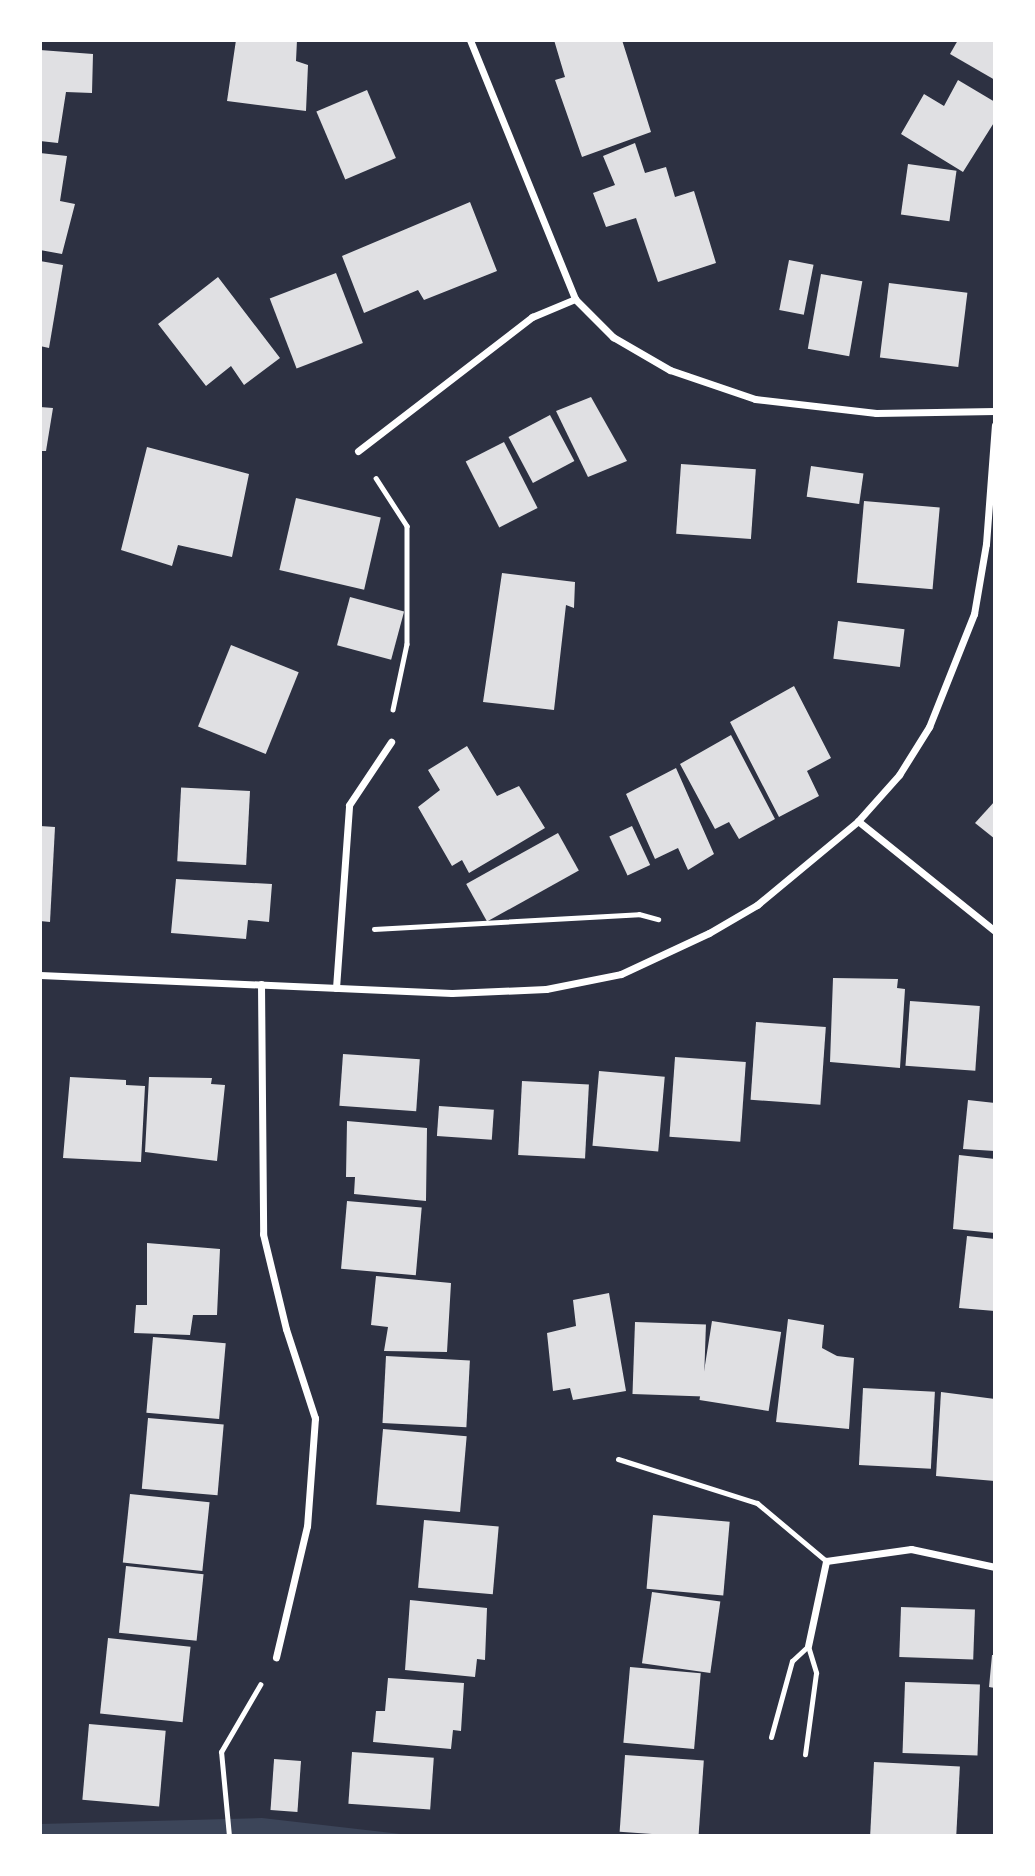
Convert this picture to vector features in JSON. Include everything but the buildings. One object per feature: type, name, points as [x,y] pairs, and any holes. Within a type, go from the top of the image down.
[{"type":"street","points":[[470,40],[575,299],[613,337],[670,370],[755,399],[876,413],[995,411]]},
{"type":"street","points":[[358,451],[531,317],[575,299]]},
{"type":"street","points":[[40,975],[452,993],[546,989],[621,974],[709,933],[766,897],[858,821],[898,775],[929,727],[970,626],[986,544],[995,425]]},
{"type":"street","points":[[336,988],[349,805],[391,741]]},
{"type":"street","points":[[858,821],[995,932]]},
{"type":"street","points":[[261,984],[263,1234],[286,1329],[315,1418],[307,1526],[276,1657]]},
{"type":"street","points":[[808,1646],[826,1561],[911,1549],[995,1567]]},
{"type":"lane","points":[[618,1459],[757,1503],[826,1561]]},
{"type":"lane","points":[[771,1737],[792,1661],[808,1646],[816,1673],[805,1754]]},
{"type":"path","points":[[358,451],[407,526],[407,645],[393,695],[391,741]]},
{"type":"path","points":[[340,931],[639,914],[709,933]]},
{"type":"path","points":[[229,1836],[221,1752],[276,1657]]},
{"type":"shaded area","points":[[262,1818],[418,1836],[40,1836],[40,1824]]}]
